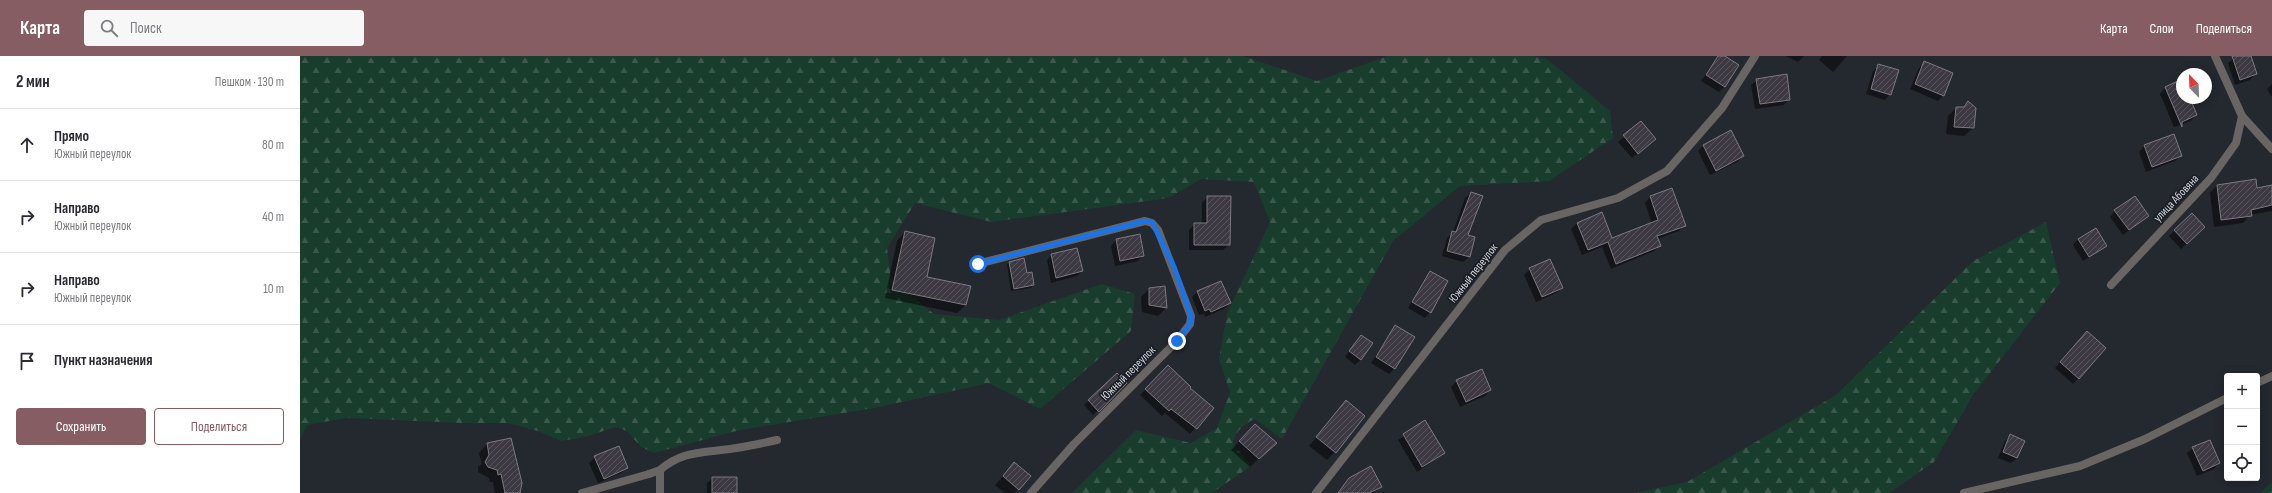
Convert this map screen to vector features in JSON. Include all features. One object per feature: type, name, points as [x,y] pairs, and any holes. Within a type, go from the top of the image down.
[{"type":"street","name":"Южный переулок","points":[[1316,493],[1505,250],[1541,220],[1618,198],[1667,171],[1722,108],[1755,56]]},
{"type":"street","points":[[2215,56],[2242,116],[2272,149]]},
{"type":"street","name":"улица Абовяна","points":[[2111,285],[2211,178],[2236,143],[2242,116]]},
{"type":"street","name":"Южный переулок","points":[[978,264],[1145,221],[1152,222],[1158,230],[1191,316],[1190,324],[1177,341],[1074,444],[1031,493]]},
{"type":"street","points":[[2260,382],[2272,376]]},
{"type":"street","points":[[1964,493],[2080,466],[2145,439],[2224,400]]},
{"type":"street","points":[[582,493],[660,470],[668,463],[692,452],[721,450],[777,440]]},
{"type":"street","points":[[660,470],[660,493]]},
{"type":"green space","points":[[300,56],[1243,56],[1317,81],[1388,56],[1533,56],[1547,59],[1610,111],[1613,138],[1549,181],[1460,186],[1393,241],[1282,439],[1255,419],[1247,423],[1238,431],[1233,443],[1251,466],[1212,493],[1072,493],[1136,430],[1191,443],[1217,428],[1230,392],[1219,359],[1227,314],[1270,222],[1254,182],[1201,179],[1169,198],[991,222],[915,203],[887,248],[891,280],[934,314],[999,320],[1102,284],[1135,294],[1131,331],[1040,409],[989,383],[874,408],[740,430],[654,453],[641,447],[627,431],[616,427],[585,437],[561,441],[538,431],[507,423],[463,423],[346,418],[307,425],[300,439]]},
{"type":"green space","points":[[2046,222],[2060,283],[1973,395],[1934,462],[1889,493],[1636,493],[1687,482],[1836,395],[1973,261]]},
{"type":"green space","points":[[2272,482],[2272,493],[2260,493]]},
{"type":"building","points":[[1718,56],[1725,56],[1739,65],[1725,87],[1706,75]]},
{"type":"building","points":[[2232,56],[2251,56],[2257,74],[2240,80]]},
{"type":"building","points":[[1924,61],[1953,73],[1944,96],[1915,84]]},
{"type":"building","points":[[1878,64],[1899,70],[1891,95],[1871,89]]},
{"type":"building","points":[[1787,74],[1790,100],[1760,104],[1756,79]]},
{"type":"building","points":[[2176,82],[2176,104],[2192,104],[2197,115],[2182,122],[2182,127],[2165,87]]},
{"type":"building","points":[[1968,101],[1976,108],[1974,128],[1954,127],[1956,107],[1964,107]]},
{"type":"building","points":[[1641,121],[1656,139],[1638,154],[1623,135]]},
{"type":"building","points":[[1731,130],[1744,156],[1716,171],[1703,145]]},
{"type":"building","points":[[2174,134],[2182,156],[2152,167],[2144,145]]},
{"type":"building","points":[[2256,179],[2257,188],[2272,185],[2272,205],[2251,210],[2252,216],[2221,220],[2217,185]]},
{"type":"building","points":[[1672,188],[1686,226],[1657,236],[1661,246],[1616,264],[1608,242],[1588,250],[1577,223],[1602,212],[1612,238],[1658,220],[1650,196]]},
{"type":"building","points":[[1471,192],[1483,196],[1468,235],[1475,237],[1470,257],[1447,251],[1452,231],[1456,232]]},
{"type":"building","points":[[1207,196],[1231,196],[1230,245],[1194,245],[1194,223],[1207,223]]},
{"type":"building","points":[[2135,196],[2149,216],[2129,230],[2114,210]]},
{"type":"building","points":[[2192,213],[2205,227],[2187,244],[2174,230]]},
{"type":"building","points":[[2096,228],[2107,246],[2089,257],[2078,239]]},
{"type":"building","points":[[905,231],[935,238],[927,277],[971,286],[966,305],[892,290]]},
{"type":"building","points":[[1140,234],[1144,256],[1120,261],[1116,239]]},
{"type":"building","points":[[1077,248],[1083,271],[1056,278],[1051,254]]},
{"type":"building","points":[[1024,258],[1027,273],[1032,272],[1034,285],[1014,289],[1009,262]]},
{"type":"building","points":[[1550,259],[1563,288],[1542,297],[1529,268]]},
{"type":"building","points":[[1430,271],[1448,281],[1431,313],[1412,302]]},
{"type":"building","points":[[1221,281],[1231,303],[1211,312],[1209,309],[1205,311],[1197,291]]},
{"type":"building","points":[[1165,286],[1167,308],[1149,305],[1149,288]]},
{"type":"building","points":[[1395,325],[1415,337],[1395,369],[1376,357]]},
{"type":"building","points":[[2087,331],[2106,348],[2079,379],[2060,362]]},
{"type":"building","points":[[1361,335],[1373,343],[1361,360],[1349,351]]},
{"type":"building","points":[[1168,365],[1191,387],[1190,388],[1214,408],[1197,429],[1171,409],[1169,411],[1145,389]]},
{"type":"building","points":[[1482,369],[1491,390],[1466,402],[1456,380]]},
{"type":"building","points":[[1117,373],[1127,383],[1099,412],[1088,400]]},
{"type":"building","points":[[1346,400],[1365,416],[1336,453],[1316,437]]},
{"type":"building","points":[[1425,420],[1445,453],[1422,467],[1403,434]]},
{"type":"building","points":[[1255,424],[1277,443],[1259,459],[1239,441]]},
{"type":"building","points":[[2010,434],[2025,441],[2017,458],[2003,452]]},
{"type":"building","points":[[511,438],[522,483],[520,493],[505,493],[501,474],[498,475],[497,470],[488,467],[485,462],[489,455],[487,443]]},
{"type":"building","points":[[2210,440],[2220,463],[2203,471],[2192,447]]},
{"type":"building","points":[[619,446],[628,468],[604,479],[594,456]]},
{"type":"building","points":[[1014,462],[1031,476],[1019,490],[1003,476]]},
{"type":"building","points":[[1371,466],[1382,487],[1369,493],[1338,493],[1349,478]]},
{"type":"building","points":[[712,477],[737,477],[737,493],[712,493]]},
{"type":"route","points":[[978,264],[1145,221],[1152,222],[1158,230],[1174,267],[1191,316],[1190,324],[1177,341]]}]
